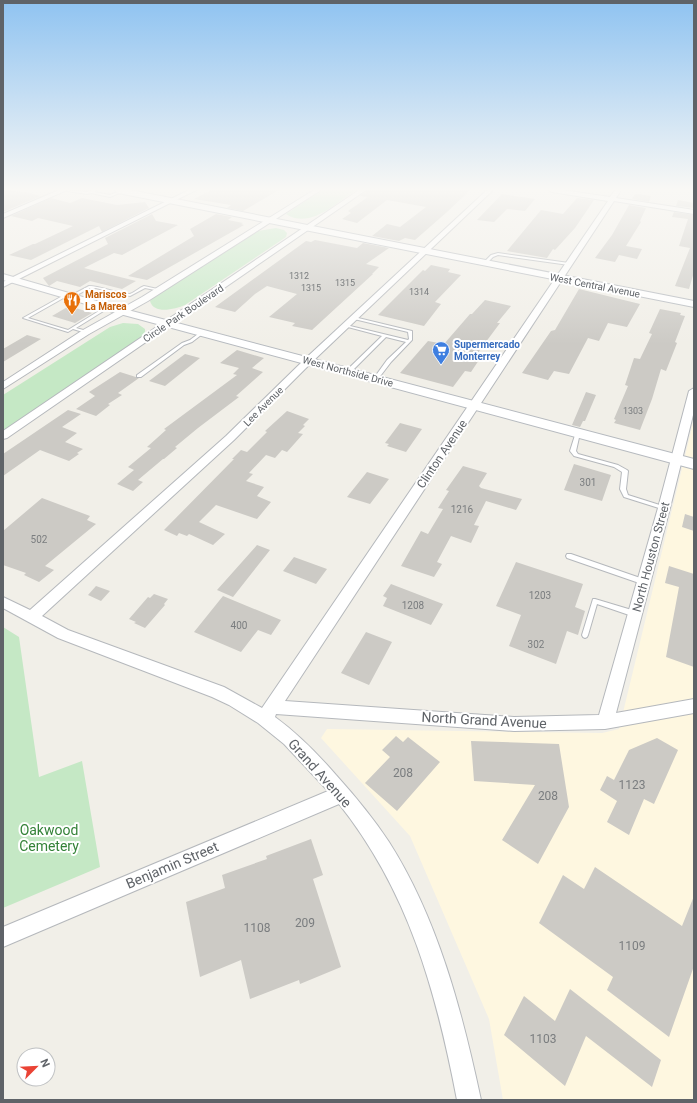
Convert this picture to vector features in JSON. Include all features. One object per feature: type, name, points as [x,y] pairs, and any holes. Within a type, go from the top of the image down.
[{"type":"street","points":[[6,281],[87,241]]},
{"type":"street","points":[[3,386],[86,332],[124,312],[236,241]]},
{"type":"street","name":"Circle Park Boulevard","points":[[3,436],[287,241]]},
{"type":"street","name":"West Central Avenue","points":[[380,241],[694,304]]},
{"type":"street","name":"Lee Avenue","points":[[32,618],[230,438],[309,360],[437,241]]},
{"type":"street","name":"Clinton Avenue","points":[[269,712],[584,241]]},
{"type":"street","name":"West Northside Drive","points":[[6,281],[69,296],[694,464]]},
{"type":"street","name":"North Houston Street","points":[[605,722],[664,508],[694,391]]},
{"type":"street","name":"Grand Avenue","points":[[3,602],[63,634],[269,712],[342,794],[371,832],[404,889],[420,926],[450,1014],[468,1100]]},
{"type":"street","name":"North Grand Avenue","points":[[269,712],[514,724],[605,722],[694,706]]},
{"type":"street","name":"Benjamin Street","points":[[3,937],[342,794]]},
{"type":"lane","points":[[485,263],[492,256],[498,254],[569,264]]},
{"type":"lane","points":[[108,307],[68,331],[25,318],[89,287],[96,287],[145,299]]},
{"type":"lane","points":[[130,295],[144,287],[160,290]]},
{"type":"lane","points":[[355,318],[410,331],[411,339],[389,361],[376,378]]},
{"type":"lane","points":[[346,326],[408,341]]},
{"type":"lane","points":[[73,328],[86,332]]},
{"type":"lane","points":[[139,376],[183,344],[191,341],[203,332]]},
{"type":"lane","points":[[349,371],[385,335]]},
{"type":"lane","points":[[578,433],[573,451],[576,454],[616,466],[625,471],[623,489],[626,496],[664,508]]},
{"type":"lane","points":[[569,556],[644,582]]},
{"type":"lane","points":[[585,635],[595,601],[635,614]]},
{"type":"shaded area","points":[[694,419],[694,1100],[503,1100],[489,1019],[410,836],[321,738],[327,729],[602,733],[619,729]]},
{"type":"green space","points":[[241,241],[279,241],[185,305],[165,310],[156,308],[150,301],[153,297]]},
{"type":"green space","points":[[123,323],[138,324],[145,329],[145,332],[140,339],[3,432],[3,395],[110,327]]},
{"type":"green space","name":"Oakwood Cemetery","points":[[3,627],[19,637],[39,777],[82,761],[100,867],[3,908]]},
{"type":"building","points":[[40,241],[68,241],[31,260],[9,255]]},
{"type":"building","points":[[107,241],[147,241],[122,255],[114,253],[84,268],[136,281],[122,289],[90,281],[80,287],[57,281],[49,286],[43,278],[108,244]]},
{"type":"building","points":[[185,241],[215,241],[147,280],[128,276]]},
{"type":"building","points":[[305,241],[323,241],[357,248],[363,243],[389,248],[366,264],[379,267],[373,274],[312,330],[292,326],[295,323],[269,317],[297,294],[267,286],[255,294],[235,312],[215,307]]},
{"type":"building","points":[[515,241],[563,241],[555,250],[553,249],[547,258],[507,251]]},
{"type":"building","points":[[607,241],[629,241],[626,246],[642,249],[637,259],[619,255],[615,262],[595,258]]},
{"type":"building","points":[[681,241],[694,241],[694,272],[689,289],[675,286],[690,248],[679,246]]},
{"type":"building","points":[[431,265],[450,269],[448,272],[461,275],[435,302],[441,304],[424,326],[378,315],[423,270],[425,271]]},
{"type":"building","points":[[579,289],[640,304],[627,327],[608,323],[599,341],[588,338],[569,374],[554,371],[548,380],[522,373],[551,331],[555,330]]},
{"type":"building","points":[[485,300],[511,306],[497,323],[500,323],[474,358],[479,360],[471,372],[465,371],[453,387],[400,373],[428,341],[444,344],[470,314],[472,314]]},
{"type":"building","name":"Mariscos La Marea","points":[[69,306],[92,313],[75,323],[52,316]]},
{"type":"building","points":[[660,309],[681,313],[680,315],[685,316],[675,342],[677,343],[666,371],[661,369],[652,399],[640,430],[614,423],[616,420],[614,419],[628,386],[625,385],[634,358],[640,359],[652,334],[649,333]]},
{"type":"building","points":[[27,335],[41,339],[3,362],[3,349]]},
{"type":"building","points":[[237,350],[264,358],[252,368],[263,372],[236,396],[239,397],[198,428],[175,447],[177,448],[138,480],[143,482],[133,491],[117,484],[134,470],[128,467],[151,448],[147,447],[166,430],[164,429],[237,375],[233,374],[239,368],[220,363]]},
{"type":"building","points":[[185,354],[200,358],[165,386],[149,381]]},
{"type":"building","points":[[120,372],[139,378],[118,393],[122,395],[108,404],[110,405],[96,416],[76,409],[95,396],[89,392]]},
{"type":"building","points":[[586,392],[596,395],[585,421],[583,421],[580,427],[572,425]]},
{"type":"building","points":[[68,410],[81,414],[62,427],[77,433],[65,442],[83,449],[77,453],[79,454],[69,461],[40,450],[3,476],[3,454]]},
{"type":"building","points":[[287,411],[309,419],[298,433],[303,434],[287,452],[282,450],[275,458],[266,455],[249,473],[253,474],[246,481],[264,487],[257,496],[271,502],[257,519],[216,505],[199,522],[225,534],[213,545],[189,534],[187,536],[179,533],[177,536],[164,530],[241,450],[247,452],[267,432],[265,431]]},
{"type":"building","points":[[400,423],[422,429],[406,452],[387,446],[389,444],[385,443]]},
{"type":"building","points":[[574,464],[611,475],[602,501],[564,490]]},
{"type":"building","points":[[463,466],[487,473],[479,486],[481,488],[522,499],[516,510],[486,501],[474,525],[479,526],[471,543],[451,536],[437,562],[442,564],[434,577],[401,566],[421,531],[428,534],[443,509],[438,508],[449,491],[446,490]]},
{"type":"building","points":[[367,472],[389,479],[370,504],[347,497]]},
{"type":"building","points":[[42,498],[90,516],[87,520],[96,524],[45,566],[54,570],[39,582],[24,575],[26,573],[3,565],[3,531]]},
{"type":"building","points":[[685,514],[694,517],[694,531],[682,527]]},
{"type":"building","points":[[257,545],[270,550],[233,597],[217,590]]},
{"type":"building","points":[[294,557],[327,569],[316,584],[283,571]]},
{"type":"building","points":[[516,562],[583,584],[575,607],[585,611],[578,635],[567,631],[556,664],[509,646],[521,615],[496,606]]},
{"type":"building","points":[[669,566],[694,574],[694,667],[666,657],[679,587],[665,583]]},
{"type":"building","points":[[391,584],[443,604],[431,625],[383,606],[387,598],[383,596]]},
{"type":"building","points":[[96,586],[110,591],[101,601],[88,595]]},
{"type":"building","points":[[154,594],[168,599],[164,604],[165,605],[145,628],[129,619],[148,597],[150,598]]},
{"type":"building","points":[[223,596],[281,620],[271,635],[258,630],[241,652],[194,632]]},
{"type":"building","points":[[366,632],[392,642],[369,685],[341,673]]},
{"type":"building","points":[[396,736],[403,742],[408,737],[440,762],[397,811],[365,783],[390,757],[382,750]]},
{"type":"building","points":[[657,738],[678,750],[654,804],[644,799],[629,835],[607,822],[617,801],[600,790],[607,776],[614,780],[629,750]]},
{"type":"building","points":[[471,741],[559,744],[569,807],[538,864],[502,840],[535,785],[474,781]]},
{"type":"building","points":[[311,839],[323,875],[313,879],[341,967],[300,984],[299,980],[250,999],[241,960],[200,977],[186,902],[225,888],[222,875],[267,859],[266,856]]},
{"type":"building","points":[[595,867],[682,926],[694,896],[694,966],[669,1037],[607,990],[613,977],[539,923],[563,875],[584,889]]},
{"type":"building","points":[[570,989],[661,1060],[652,1087],[586,1036],[565,1086],[504,1035],[524,996],[555,1021]]},
{"type":"place","name":"Mariscos La Marea","points":[[72,315]]},
{"type":"place","name":"Supermercado Monterrey","points":[[441,365]]}]
